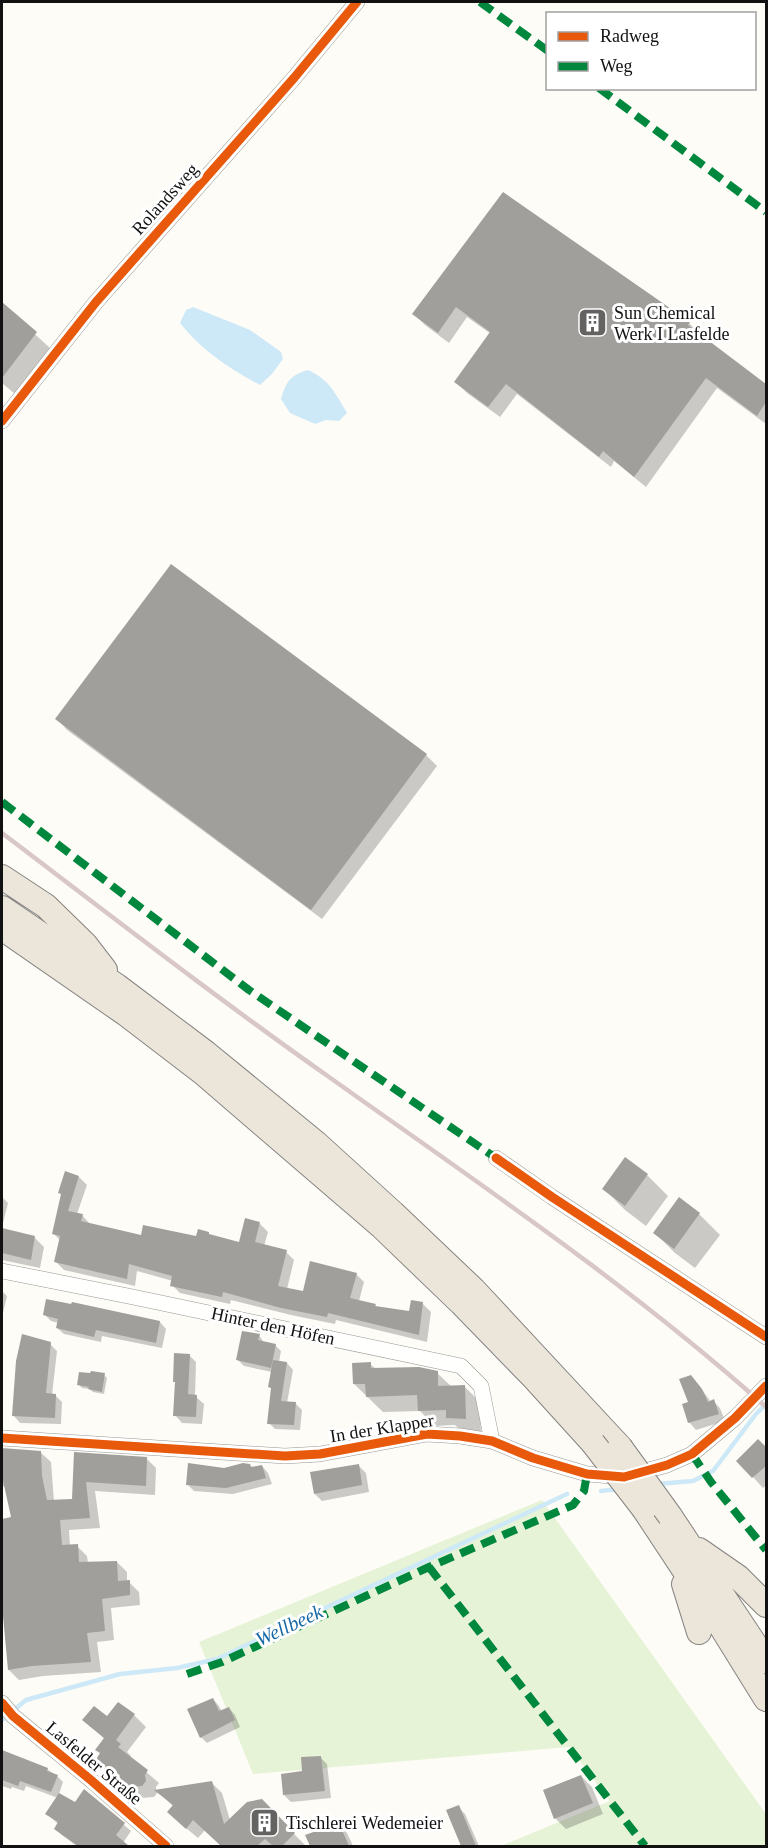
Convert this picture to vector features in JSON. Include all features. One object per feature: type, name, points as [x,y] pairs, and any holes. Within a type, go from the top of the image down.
[{"type":"highway","points":[[2,877],[46,906],[85,944],[117,986]]},
{"type":"highway","points":[[2,908],[117,986],[207,1053],[316,1143],[474,1290],[620,1447],[670,1516],[681,1550],[699,1632]]},
{"type":"highway","points":[[2,928],[126,1014],[203,1073],[381,1227],[534,1378],[593,1443],[644,1509],[681,1550],[766,1661]]},
{"type":"highway","points":[[681,1550],[738,1577],[766,1605]]},
{"type":"highway","points":[[681,1550],[712,1612],[766,1699]]},
{"type":"street","name":"Rolandsweg","points":[[2,421],[96,302],[294,78],[357,2]]},
{"type":"street","points":[[496,1158],[766,1337]]},
{"type":"street","name":"Hinter den Höfen","points":[[2,1271],[461,1366],[481,1386],[492,1441]]},
{"type":"street","name":"In der Klapper","points":[[2,1438],[285,1456],[320,1454],[427,1434],[460,1436],[492,1441],[533,1458],[587,1474],[624,1478],[667,1465],[692,1454],[735,1418],[766,1386]]},
{"type":"street","name":"Lasfelder Straße","points":[[6,1709],[93,1781],[166,1846]]},
{"type":"green space","points":[[542,1500],[766,1814],[766,1846],[501,1846],[610,1801],[569,1747],[253,1774],[199,1642]]},
{"type":"water","points":[[193,307],[250,330],[281,352],[283,359],[260,385],[249,379],[206,350],[180,323],[186,310]]},
{"type":"water","points":[[308,370],[322,378],[339,399],[347,413],[339,421],[326,420],[315,424],[290,413],[281,399],[290,380],[297,374]]},
{"type":"building","name":"Sun Chemical Werk I Lasfelde","points":[[503,192],[690,322],[688,325],[766,384],[766,402],[757,416],[706,378],[634,477],[603,451],[599,457],[506,384],[488,407],[454,382],[490,332],[456,307],[438,333],[412,314]]},
{"type":"building","points":[[2,302],[37,332],[2,378]]},
{"type":"building","points":[[171,564],[427,754],[311,910],[55,719]]},
{"type":"building","points":[[625,1157],[648,1174],[625,1206],[602,1189]]},
{"type":"building","points":[[65,1171],[79,1176],[68,1211],[83,1214],[81,1221],[141,1235],[143,1225],[196,1236],[198,1229],[239,1242],[245,1218],[260,1222],[255,1242],[287,1250],[278,1286],[303,1291],[310,1261],[357,1273],[350,1298],[376,1304],[375,1306],[409,1311],[411,1300],[423,1302],[419,1335],[328,1313],[327,1317],[281,1308],[223,1292],[222,1297],[170,1286],[172,1276],[129,1264],[127,1279],[54,1262],[60,1236],[52,1234],[61,1194],[58,1193]]},
{"type":"building","points":[[679,1197],[700,1213],[674,1249],[653,1233]]},
{"type":"building","points":[[2,1228],[35,1236],[31,1260],[2,1253]]},
{"type":"building","points":[[46,1299],[71,1304],[72,1302],[160,1321],[156,1343],[96,1330],[94,1337],[56,1328],[58,1319],[43,1315]]},
{"type":"building","points":[[242,1331],[260,1334],[258,1340],[276,1344],[271,1368],[236,1360]]},
{"type":"building","points":[[22,1334],[51,1342],[46,1393],[56,1394],[55,1418],[12,1416],[16,1361]]},
{"type":"building","points":[[174,1353],[190,1354],[188,1394],[197,1395],[196,1417],[173,1416]]},
{"type":"building","points":[[273,1360],[287,1362],[281,1401],[296,1402],[294,1425],[267,1424],[271,1388],[268,1387]]},
{"type":"building","points":[[371,1362],[371,1368],[419,1367],[438,1371],[438,1386],[465,1385],[466,1419],[446,1418],[446,1410],[418,1411],[417,1395],[366,1397],[365,1384],[353,1384],[352,1363]]},
{"type":"building","points":[[91,1371],[105,1373],[102,1392],[77,1385],[79,1372],[90,1373]]},
{"type":"building","points":[[691,1375],[702,1389],[708,1402],[714,1399],[719,1414],[688,1423],[682,1404],[688,1402],[679,1379]]},
{"type":"building","points":[[758,1439],[766,1447],[766,1466],[752,1478],[736,1461]]},
{"type":"building","points":[[2,1448],[41,1451],[42,1476],[47,1500],[72,1499],[74,1452],[147,1457],[146,1486],[86,1482],[90,1518],[60,1520],[62,1545],[78,1544],[79,1562],[117,1561],[118,1581],[130,1580],[130,1595],[102,1599],[105,1631],[87,1633],[91,1662],[8,1670],[2,1605],[2,1519],[11,1517],[2,1476]]},
{"type":"building","points":[[188,1463],[224,1468],[243,1463],[250,1464],[251,1467],[262,1465],[266,1478],[226,1488],[186,1485]]},
{"type":"building","points":[[359,1464],[362,1485],[314,1494],[310,1472]]},
{"type":"building","points":[[213,1698],[219,1711],[229,1707],[235,1720],[200,1738],[187,1709]]},
{"type":"building","points":[[118,1702],[135,1714],[116,1740],[121,1744],[118,1747],[148,1770],[145,1775],[146,1781],[142,1786],[128,1787],[95,1761],[100,1753],[95,1750],[104,1738],[82,1720],[94,1706],[107,1716]]},
{"type":"building","points":[[2,1750],[48,1768],[47,1771],[58,1775],[51,1792],[20,1781],[18,1786],[2,1780]]},
{"type":"building","points":[[321,1756],[325,1791],[283,1795],[281,1774],[302,1771],[301,1757]]},
{"type":"building","points":[[581,1775],[593,1803],[554,1819],[543,1790]]},
{"type":"building","points":[[212,1781],[224,1824],[247,1802],[262,1799],[295,1833],[282,1846],[273,1846],[265,1839],[257,1846],[221,1846],[193,1820],[186,1829],[167,1812],[173,1805],[154,1790]]},
{"type":"building","points":[[84,1789],[125,1823],[116,1835],[129,1846],[78,1846],[54,1829],[58,1822],[45,1814],[59,1793],[75,1802]]},
{"type":"building","points":[[459,1805],[476,1846],[461,1846],[446,1810]]},
{"type":"building","points":[[339,1823],[349,1846],[310,1846],[305,1835]]},
{"type":"waterway","name":"Wellbeek","points":[[657,1484],[693,1481],[713,1471],[766,1404]]},
{"type":"waterway","name":"Wellbeek","points":[[601,1491],[619,1489]]},
{"type":"waterway","name":"Wellbeek","points":[[2,1720],[26,1700],[120,1674],[177,1668],[217,1659],[567,1494]]},
{"type":"railway","points":[[2,833],[164,957],[607,1277],[714,1362],[766,1407]]},
{"type":"marked path","points":[[480,2],[546,50]]},
{"type":"marked path","points":[[602,90],[766,212]]},
{"type":"marked path","points":[[2,802],[249,990],[496,1158]]},
{"type":"marked path","points":[[692,1454],[711,1482],[766,1550]]},
{"type":"marked path","points":[[187,1674],[222,1662],[429,1567],[573,1505],[584,1491],[587,1474]]},
{"type":"marked path","points":[[429,1567],[645,1846]]},
{"type":"cycle path","points":[[2,421],[96,302],[294,78],[357,2]]},
{"type":"cycle path","points":[[496,1158],[766,1337]]},
{"type":"cycle path","points":[[2,1438],[285,1456],[320,1454],[427,1434],[460,1436],[492,1441],[533,1458],[587,1474],[624,1477],[667,1465],[692,1454],[735,1418],[766,1386]]},
{"type":"cycle path","points":[[2,1703],[13,1716],[166,1846]]},
{"type":"place","name":"Sun Chemical Werk I Lasfelde","points":[[593,323]]},
{"type":"place","name":"Tischlerei Wedemeier","points":[[265,1823]]}]
